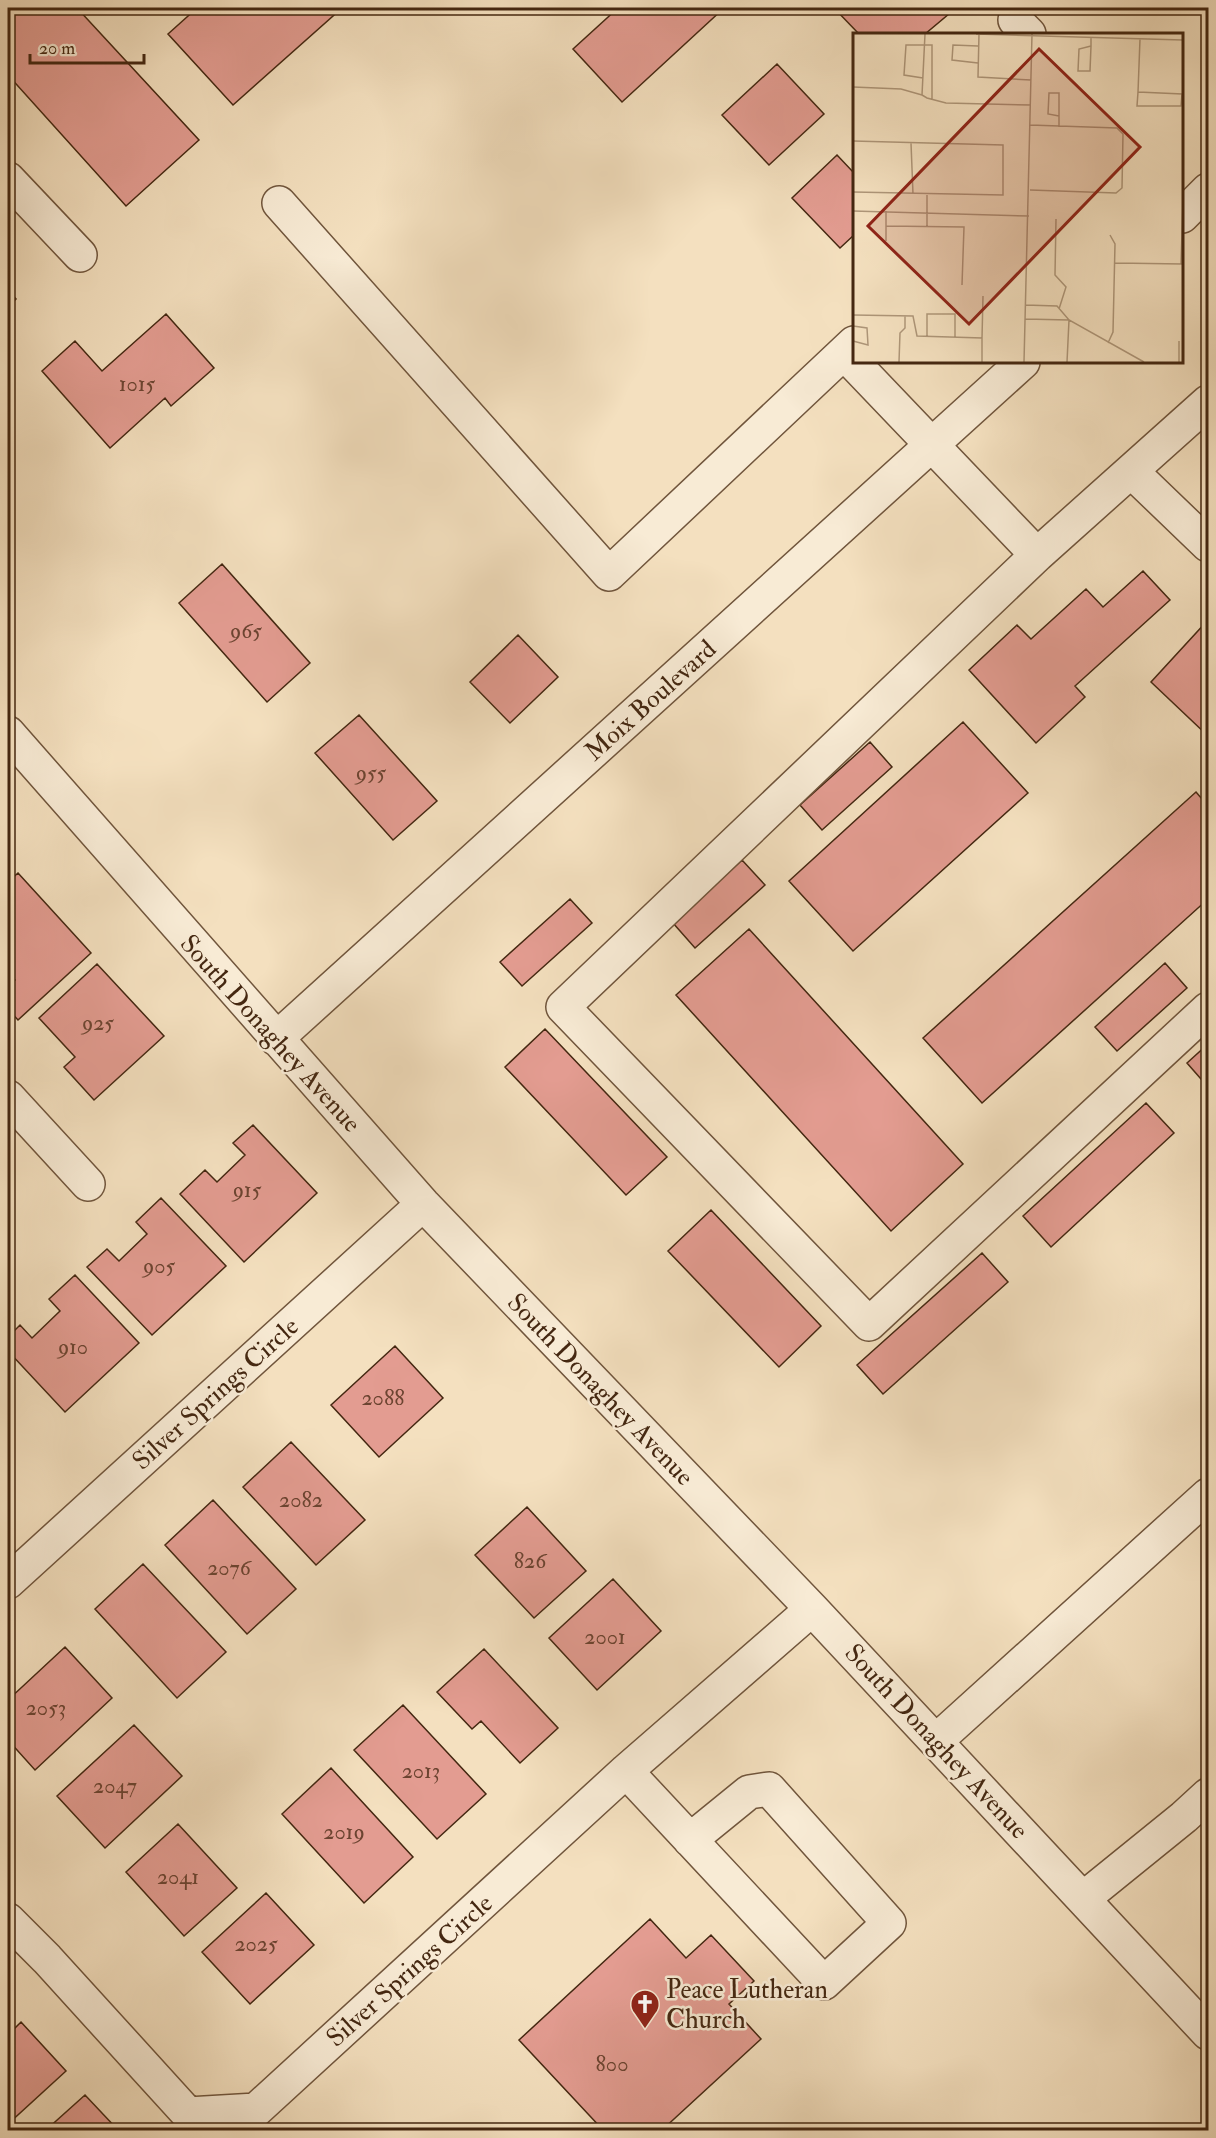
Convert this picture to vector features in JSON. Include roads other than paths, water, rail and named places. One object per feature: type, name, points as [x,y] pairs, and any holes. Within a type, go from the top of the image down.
[{"type":"street","points":[[8,179],[80,255]]},
{"type":"street","points":[[279,203],[609,574],[849,348]]},
{"type":"street","points":[[862,363],[931,445],[1036,555]]},
{"type":"street","name":"Moix Boulevard","points":[[276,1039],[1022,363]]},
{"type":"street","points":[[1209,402],[1036,555],[563,1006],[869,1324],[1209,1009]]},
{"type":"street","points":[[1131,471],[1209,545]]},
{"type":"street","name":"South Donaghey Avenue","points":[[8,734],[423,1204],[812,1609],[1209,2033]]},
{"type":"street","points":[[8,1097],[88,1184]]},
{"type":"street","name":"Silver Springs Circle","points":[[8,1582],[423,1204]]},
{"type":"street","points":[[936,1741],[1209,1495]]},
{"type":"street","name":"Silver Springs Circle","points":[[8,1920],[47,1959],[188,2114],[256,2110],[626,1771],[812,1609]]},
{"type":"street","points":[[626,1771],[690,1840],[824,1983],[889,1923],[769,1789],[749,1792],[690,1840]]},
{"type":"street","points":[[1084,1898],[1209,1795]]},
{"type":"place","name":"Peace Lutheran Church","points":[[645,2030]]}]
